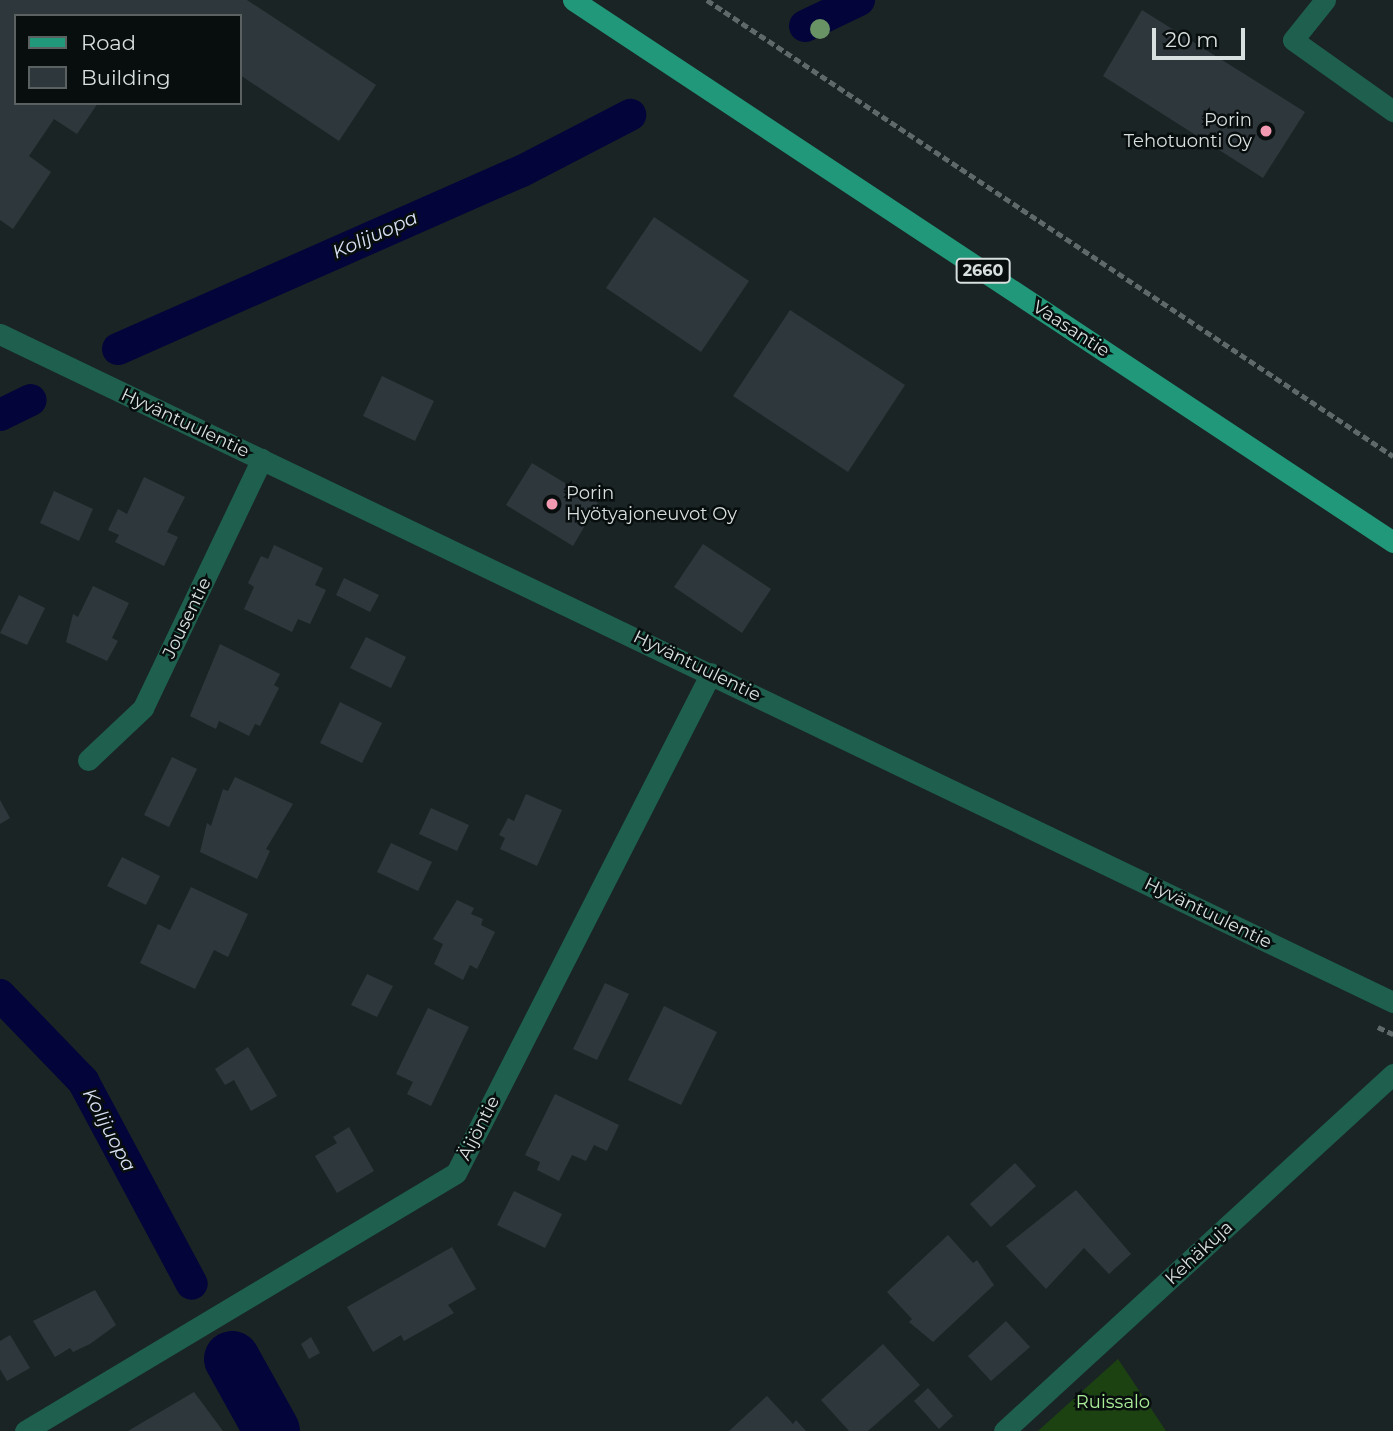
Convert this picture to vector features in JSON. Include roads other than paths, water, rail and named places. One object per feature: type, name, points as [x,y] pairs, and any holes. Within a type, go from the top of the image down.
[{"type":"main road","name":"Vaasantie","points":[[573,0],[1393,542]]},
{"type":"street","points":[[1325,0],[1293,40],[1393,111]]},
{"type":"street","name":"Hyväntuulentie","points":[[0,334],[1393,1002]]},
{"type":"street","name":"Jousentie","points":[[88,760],[142,708],[262,459]]},
{"type":"street","name":"Äijöntie","points":[[24,1431],[456,1172],[711,673]]},
{"type":"street","name":"Kehäkuja","points":[[1004,1431],[1393,1074]]},
{"type":"waterway","name":"Kolijuopa","points":[[805,26],[859,0]]},
{"type":"waterway","name":"Kolijuopa","points":[[118,349],[522,171],[630,115]]},
{"type":"waterway","points":[[0,415],[31,400]]},
{"type":"waterway","name":"Kolijuopa","points":[[0,995],[83,1081],[192,1284]]},
{"type":"waterway","name":"Kolijuopa","points":[[232,1359],[272,1431]]},
{"type":"place","name":"Porin Tehotuonti Oy","points":[[1266,131]]},
{"type":"place","name":"Porin Hyötyajoneuvot Oy","points":[[552,504]]},
{"type":"park label","name":"Ruissalo","points":[[1113,1402]]}]
